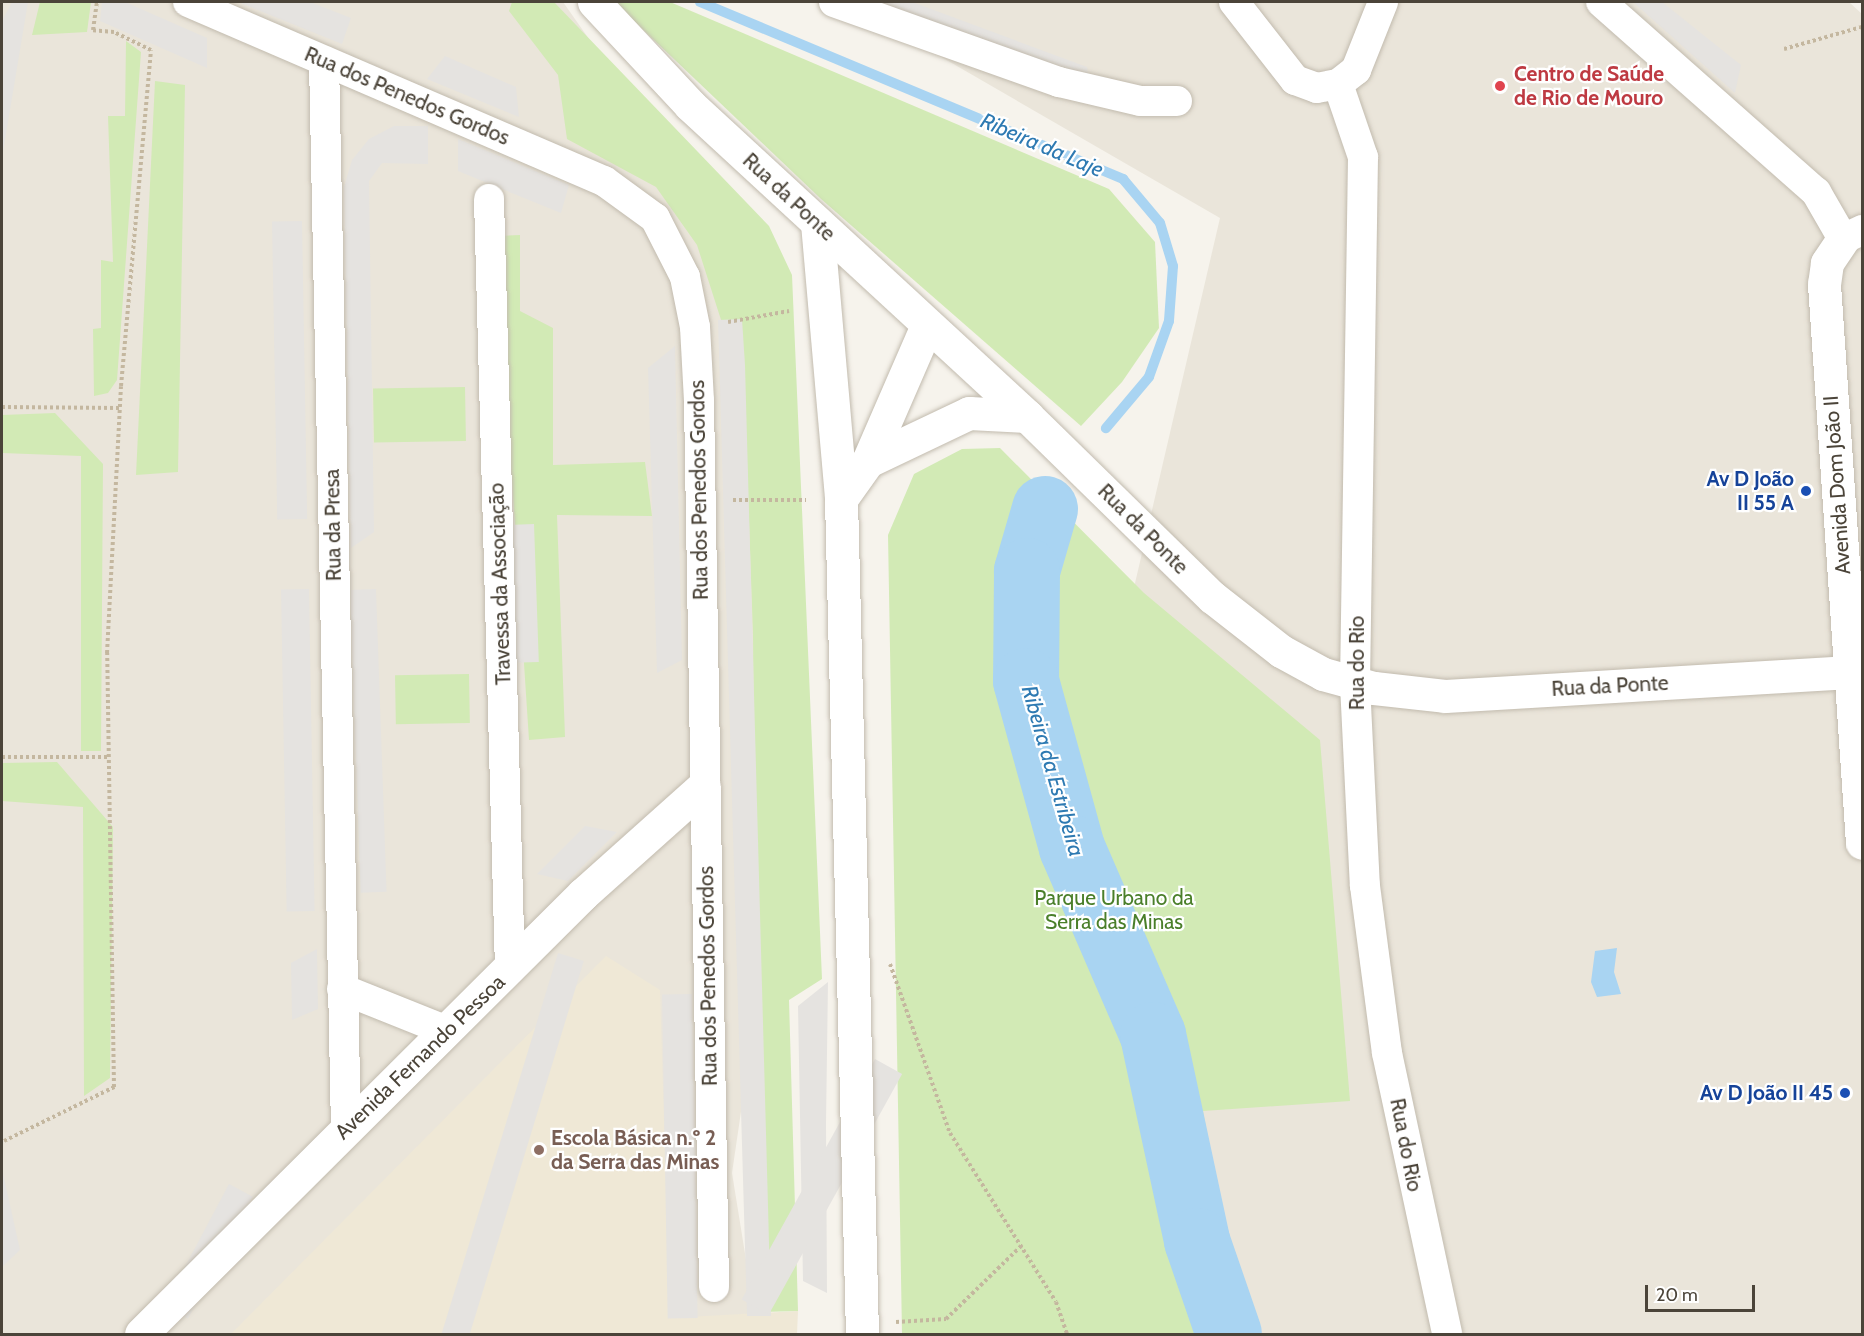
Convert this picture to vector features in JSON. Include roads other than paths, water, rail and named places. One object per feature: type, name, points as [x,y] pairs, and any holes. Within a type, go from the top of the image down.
[{"type":"street","name":"Rua dos Penedos Gordos","points":[[188,2],[604,181],[655,218],[685,278],[695,327],[714,1287]]},
{"type":"street","name":"Rua da Ponte","points":[[594,2],[690,105],[1027,416],[1253,631],[1323,674],[1355,684],[1445,696],[1850,672]]},
{"type":"street","points":[[834,2],[1059,82],[1140,101],[1177,101]]},
{"type":"street","points":[[1234,2],[1295,80],[1317,88],[1338,84],[1362,61],[1383,2]]},
{"type":"street","points":[[1601,2],[1816,192],[1853,235]]},
{"type":"street","name":"Rua da Presa","points":[[324,61],[346,1130]]},
{"type":"street","name":"Rua do Rio","points":[[1338,84],[1363,157],[1355,684],[1365,886],[1388,1053],[1447,1335]]},
{"type":"street","name":"Travessa da Associação","points":[[489,199],[510,969]]},
{"type":"street","points":[[816,223],[841,499],[862,1330]]},
{"type":"street","name":"Avenida Dom João II","points":[[1853,235],[1827,263],[1824,284],[1863,843]]},
{"type":"street","points":[[841,499],[868,461],[927,325]]},
{"type":"street","points":[[868,461],[969,413],[1027,416]]},
{"type":"street","name":"Avenida Fernando Pessoa","points":[[141,1335],[583,894],[704,786]]},
{"type":"street","points":[[342,989],[447,1031]]},
{"type":"water","points":[[1617,948],[1614,972],[1621,994],[1597,997],[1591,982],[1595,951]]},
{"type":"waterway","name":"Ribeira da Laje","points":[[700,2],[1123,179],[1160,223],[1173,266],[1169,321],[1149,377],[1106,428]]},
{"type":"waterway","name":"Ribeira da Estribeira","points":[[1045,509],[1027,571],[1026,681],[1072,848],[1153,1035],[1197,1241],[1229,1334]]},
{"type":"place","name":"Centro de Saúde de Rio de Mouro","points":[[1500,86]]},
{"type":"place","name":"Av D João II 55 A","points":[[1806,491]]},
{"type":"place","name":"Av D João II 45","points":[[1845,1093]]},
{"type":"place","name":"Escola Básica n.º 2 da Serra das Minas","points":[[539,1150]]},
{"type":"park label","name":"Parque Urbano da Serra das Minas","points":[[1114,910]]}]
